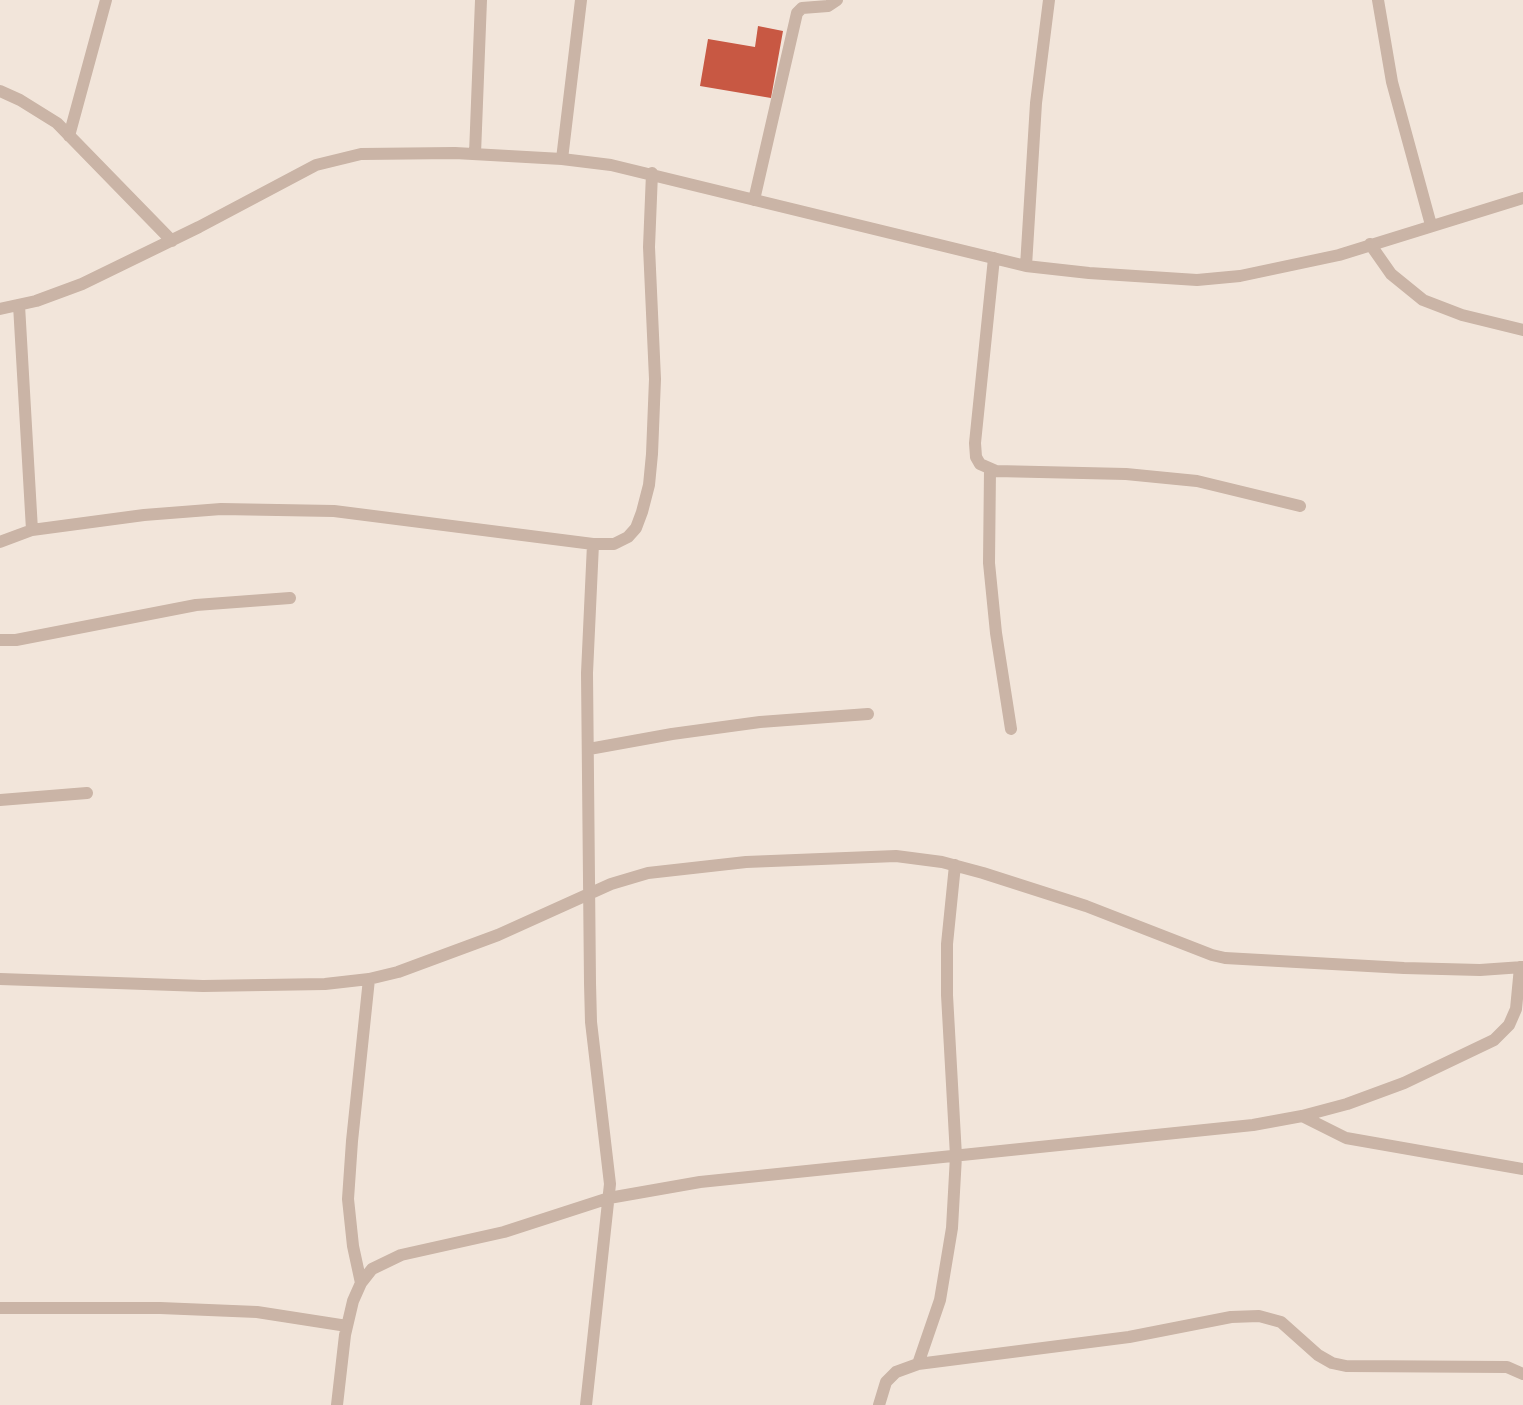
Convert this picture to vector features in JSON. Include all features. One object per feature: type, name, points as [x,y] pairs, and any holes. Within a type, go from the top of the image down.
[{"type":"street","points":[[69,136],[106,0]]},
{"type":"street","points":[[475,154],[481,0]]},
{"type":"street","points":[[562,159],[581,0]]},
{"type":"street","points":[[754,200],[797,13],[802,8],[828,6],[837,0]]},
{"type":"street","points":[[1026,266],[1036,103],[1049,0]]},
{"type":"street","points":[[1378,0],[1392,82],[1431,225]]},
{"type":"street","points":[[0,91],[56,122],[172,241]]},
{"type":"street","points":[[0,309],[20,305],[82,284],[172,241],[324,163],[361,154],[475,154],[562,159],[652,173],[754,200],[1026,266],[1089,273],[1197,280],[1240,276],[1339,255],[1523,198]]},
{"type":"street","points":[[0,542],[32,530],[144,515],[221,509],[334,511],[593,544],[614,544],[628,537],[636,528],[649,485],[656,379],[649,247],[652,173]]},
{"type":"street","points":[[1370,244],[1391,274],[1423,300],[1462,315],[1523,330]]},
{"type":"street","points":[[994,258],[975,443],[976,457],[980,464],[990,469],[1126,474],[1197,481],[1300,506]]},
{"type":"street","points":[[20,305],[32,530]]},
{"type":"street","points":[[990,469],[989,563],[996,633],[1011,729]]},
{"type":"street","points":[[586,1405],[609,1198],[610,1168],[591,1022],[587,673],[593,544]]},
{"type":"street","points":[[0,640],[16,640],[196,605],[290,598]]},
{"type":"street","points":[[589,749],[672,734],[760,722],[868,714]]},
{"type":"street","points":[[0,800],[87,794]]},
{"type":"street","points":[[0,979],[203,986],[325,984],[369,979],[398,972],[498,935],[591,893],[648,874],[746,862],[896,856],[955,865],[1086,906],[1212,955],[1225,958],[1404,968],[1480,970],[1522,967],[1516,1009],[1509,1025],[1494,1040],[1404,1083],[1348,1104],[1302,1116],[1253,1125],[700,1182],[609,1198],[504,1232],[401,1255],[372,1269],[361,1283],[353,1301],[347,1326],[337,1405]]},
{"type":"street","points":[[918,1364],[940,1300],[952,1228],[956,1156],[947,995],[947,944],[955,865]]},
{"type":"street","points":[[361,1283],[353,1246],[348,1199],[352,1141],[369,979]]},
{"type":"street","points":[[1302,1116],[1346,1138],[1523,1169]]},
{"type":"street","points":[[0,1308],[160,1308],[257,1312],[347,1326]]},
{"type":"street","points":[[878,1405],[886,1382],[896,1372],[918,1364],[1129,1337],[1231,1317],[1259,1316],[1281,1322],[1318,1355],[1332,1363],[1346,1366],[1507,1367],[1523,1374]]},
{"type":"building","points":[[758,26],[783,31],[771,98],[700,86],[708,39],[755,47]]}]
